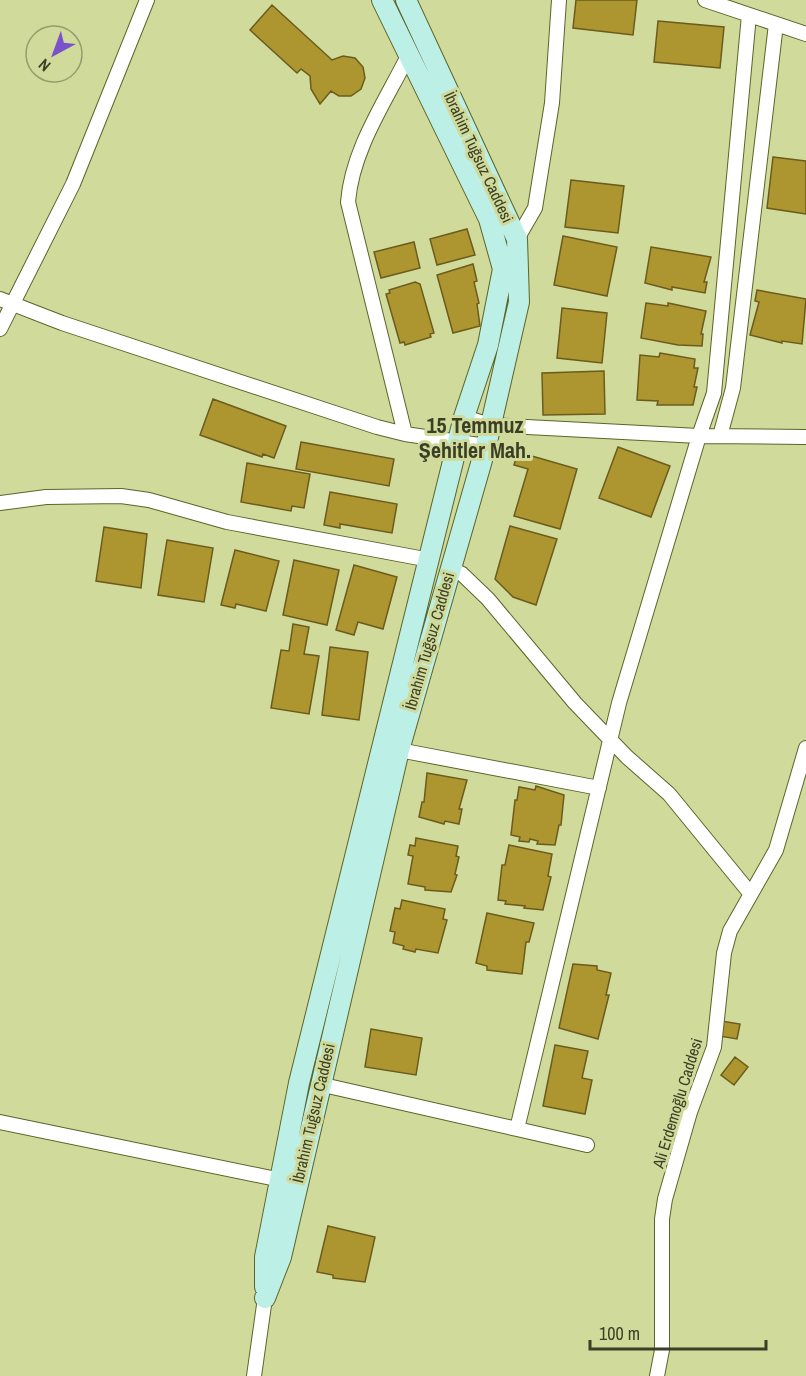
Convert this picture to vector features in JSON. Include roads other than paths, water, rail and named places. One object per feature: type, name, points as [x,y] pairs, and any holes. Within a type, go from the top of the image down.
[{"type":"street","points":[[0,329],[73,184],[147,0]]},
{"type":"street","name":"İbrahim Tuğsuz Caddesi","points":[[254,1376],[265,1298],[282,1257],[300,1083],[464,417],[488,345],[503,269],[489,219],[381,0]]},
{"type":"street","name":"İbrahim Tuğsuz Caddesi","points":[[289,1181],[319,1084],[399,750],[486,446],[519,302],[517,239],[406,0]]},
{"type":"street","points":[[517,239],[535,208],[552,103],[559,0]]},
{"type":"street","points":[[705,0],[806,34]]},
{"type":"street","points":[[517,1129],[610,741],[699,436],[714,393],[749,15]]},
{"type":"street","points":[[720,436],[733,388],[776,24]]},
{"type":"street","points":[[405,434],[348,202],[350,181],[356,159],[408,56]]},
{"type":"street","points":[[0,299],[302,403],[405,434],[486,446]]},
{"type":"street","points":[[464,417],[490,425],[699,436],[805,437]]},
{"type":"street","points":[[0,503],[67,495],[130,498],[227,522],[430,560]]},
{"type":"street","points":[[450,568],[462,574],[488,599],[610,741],[669,794],[750,893]]},
{"type":"street","name":"Ali Erdemoğlu Caddesi","points":[[657,1376],[662,1350],[662,1219],[665,1199],[690,1112],[714,1047],[724,952],[730,931],[776,850],[806,748]]},
{"type":"street","points":[[399,750],[599,788]]},
{"type":"street","points":[[319,1084],[587,1144]]},
{"type":"street","points":[[0,1122],[289,1181]]},
{"type":"district","name":"15 Temmuz Şehitler Mah.","points":[[475,438]]}]
